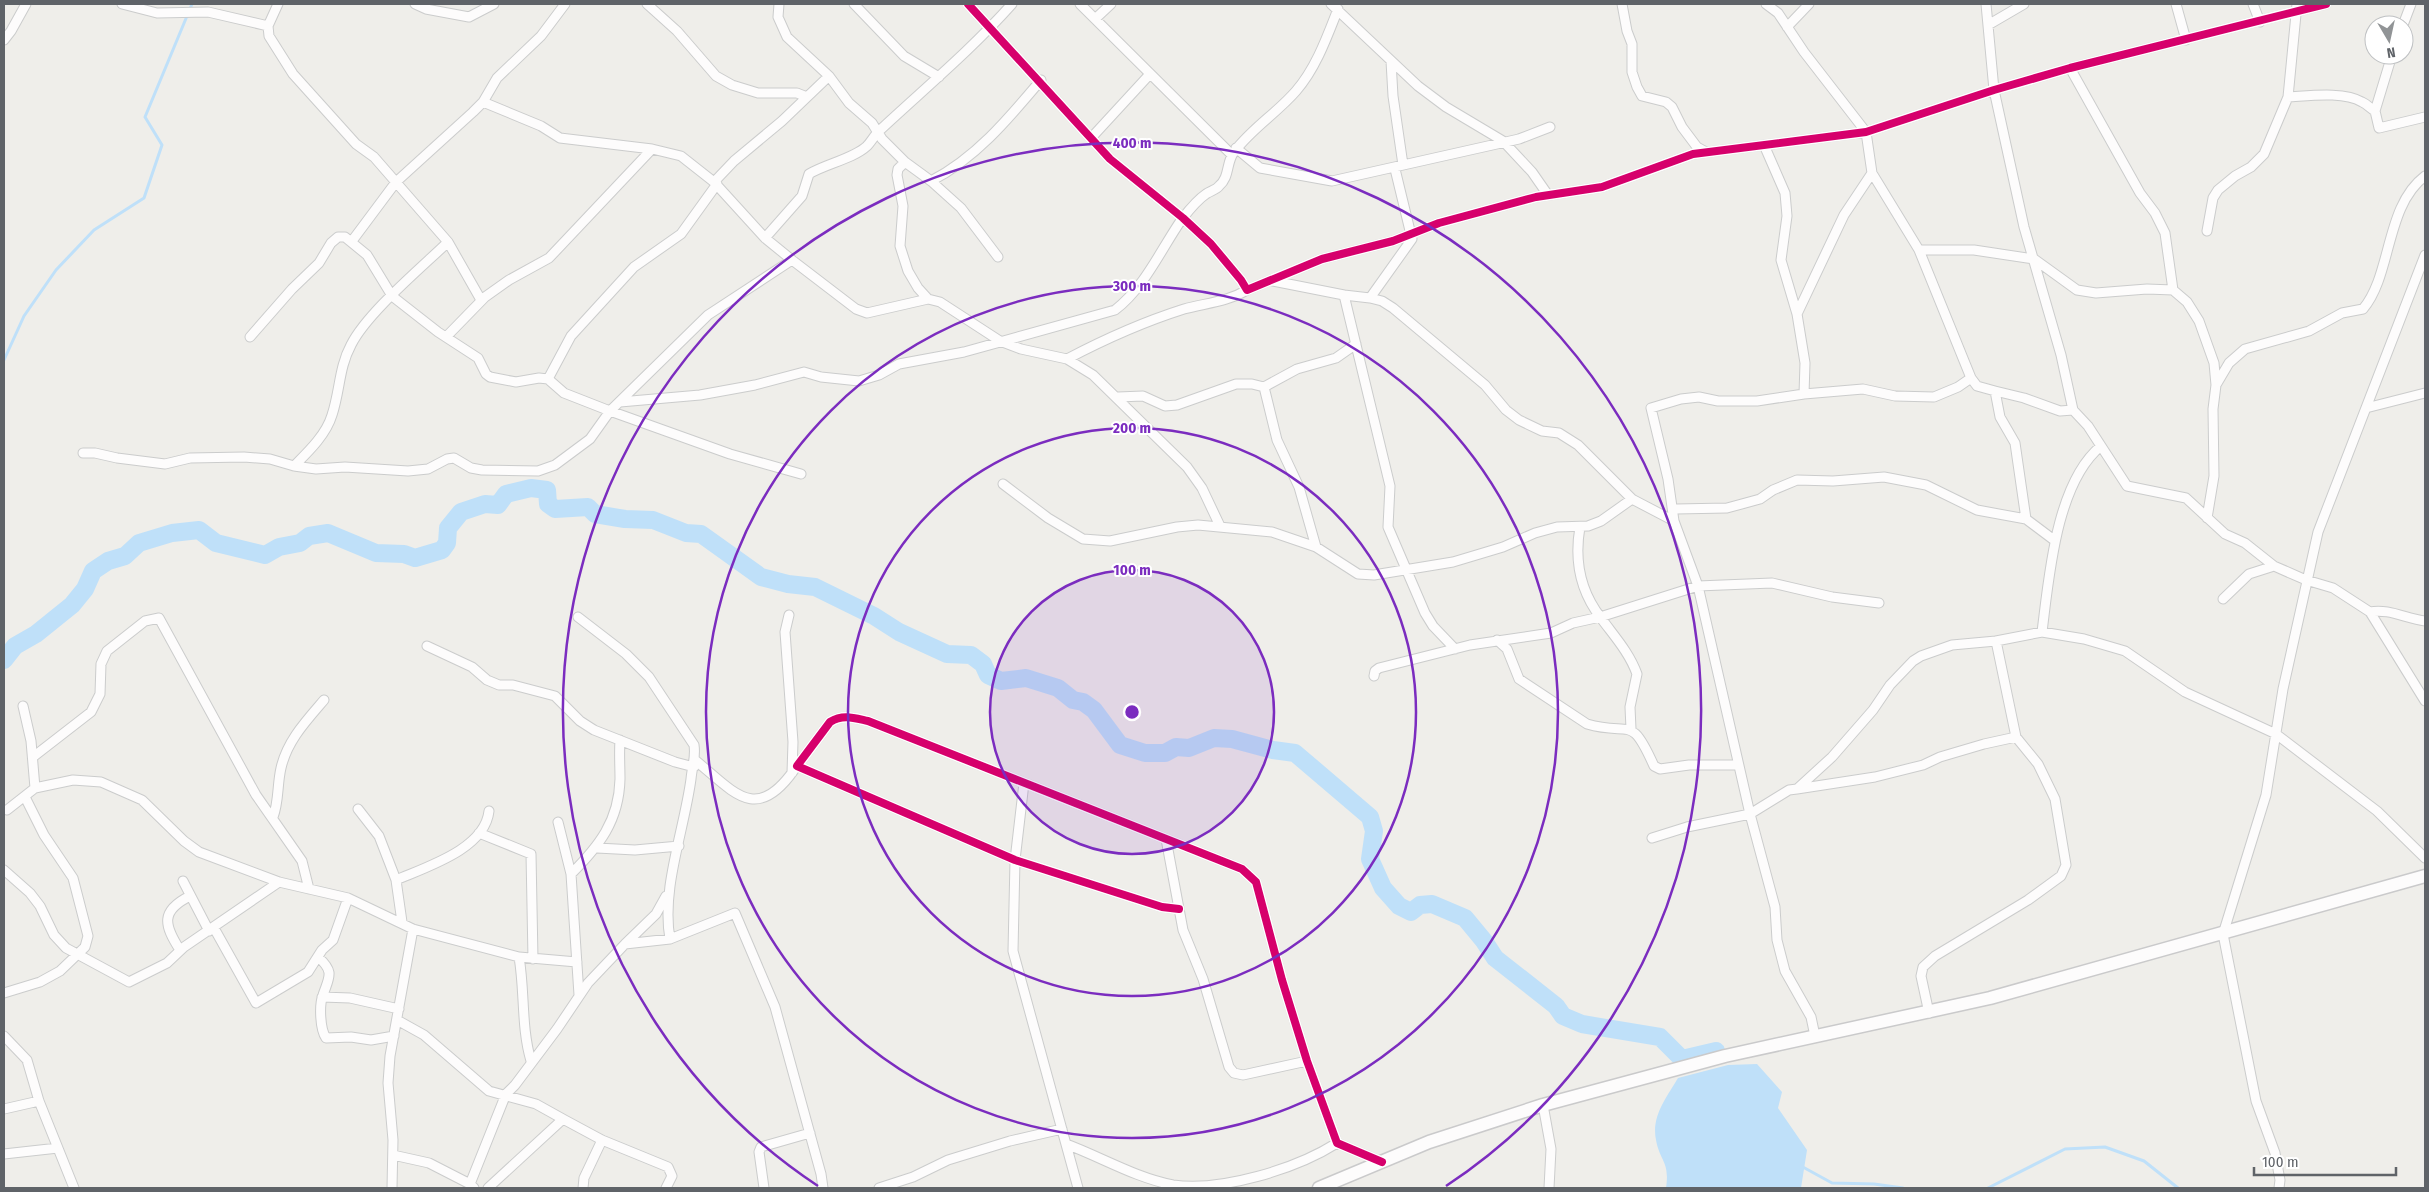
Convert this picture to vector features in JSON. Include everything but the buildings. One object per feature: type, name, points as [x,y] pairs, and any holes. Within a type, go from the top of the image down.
[{"type":"street","points":[[4,40],[26,4]]},
{"type":"street","points":[[122,4],[157,13],[208,12],[268,26]]},
{"type":"street","points":[[278,4],[268,26],[269,36],[293,74],[356,144],[374,158],[448,242],[481,300]]},
{"type":"street","points":[[415,4],[426,9],[469,17],[494,4]]},
{"type":"street","points":[[352,241],[396,182],[449,136],[483,102],[497,78],[541,36],[565,4]]},
{"type":"street","points":[[647,4],[676,31],[716,76],[732,85],[758,93],[797,93],[807,96]]},
{"type":"street","points":[[779,4],[778,17],[787,37],[829,76],[849,103],[872,123],[905,162],[931,181],[961,208],[998,257]]},
{"type":"street","points":[[854,4],[904,56],[939,77]]},
{"type":"street","points":[[968,4],[1041,80],[1110,159],[1183,218],[1229,264],[1247,290]]},
{"type":"street","points":[[765,238],[802,196],[809,174],[861,150],[991,27],[1012,4]]},
{"type":"street","points":[[1080,4],[1150,74],[1234,151],[1260,168],[1316,180],[1332,181],[1519,139],[1550,127]]},
{"type":"street","points":[[1095,20],[1111,4]]},
{"type":"street","points":[[1622,4],[1627,31],[1632,44],[1632,72],[1642,96],[1666,102],[1672,107],[1682,127],[1697,147],[1706,152]]},
{"type":"street","points":[[1766,4],[1778,13],[1804,52],[1866,132],[1872,173],[1919,250],[1971,378],[1977,386],[2024,398],[2060,411],[2073,410]]},
{"type":"street","points":[[1787,27],[1809,4]]},
{"type":"street","points":[[1986,4],[1994,90],[2024,227],[2062,355],[2073,410],[2101,446],[2127,486],[2186,498],[2225,534],[2245,543],[2274,566],[2306,580],[2334,588],[2370,612],[2425,701]]},
{"type":"street","points":[[1988,25],[2024,4]]},
{"type":"street","points":[[2176,4],[2186,40]]},
{"type":"street","points":[[2253,4],[2260,22]]},
{"type":"street","points":[[1067,359],[1130,328],[1187,309],[1236,296],[1322,259],[1393,241],[1448,220],[1548,195],[1602,187],[1693,154],[1866,132],[1994,90],[2070,68],[2260,22],[2297,8],[2326,4]]},
{"type":"street","points":[[1334,6],[1418,86],[1446,107],[1503,142],[1532,172],[1548,195]]},
{"type":"street","points":[[620,402],[700,395],[755,385],[804,372],[821,377],[859,381],[879,375],[900,364],[964,352],[1114,310],[1124,303],[1147,273],[1183,218],[1205,194],[1219,187],[1225,179],[1234,151],[1250,132],[1297,90],[1326,40],[1334,6]]},
{"type":"street","points":[[2207,232],[2213,198],[2218,190],[2235,176],[2251,168],[2264,154],[2288,97],[2297,8]]},
{"type":"street","points":[[1370,298],[1410,243],[1411,234],[1399,167],[1391,61]]},
{"type":"street","points":[[2389,65],[2375,111],[2379,128],[2425,118]]},
{"type":"street","points":[[2070,68],[2140,193],[2162,226],[2165,233],[2173,290]]},
{"type":"street","points":[[1092,137],[1150,74]]},
{"type":"street","points":[[548,379],[571,336],[634,267],[681,234],[716,183],[734,161],[782,122],[829,76]]},
{"type":"street","points":[[931,181],[962,164],[1016,109],[1041,80]]},
{"type":"street","points":[[2288,97],[2329,95],[2362,101],[2375,111]]},
{"type":"street","points":[[483,102],[541,126],[560,138],[652,149],[682,156],[716,183],[765,238],[856,309],[867,313],[928,299],[940,302],[1000,341],[1021,349],[1067,359],[1093,375],[1118,397],[1187,466],[1202,488],[1220,526]]},
{"type":"street","points":[[1764,145],[1785,193],[1787,216],[1781,260],[1797,314],[1805,363],[1804,394]]},
{"type":"street","points":[[446,337],[481,300],[509,280],[548,258],[652,149]]},
{"type":"street","points":[[905,162],[898,169],[897,175],[903,206],[901,254],[918,288],[928,299]]},
{"type":"street","points":[[1797,314],[1844,215],[1872,173]]},
{"type":"street","points":[[2216,386],[2229,363],[2245,350],[2309,331],[2342,313],[2363,309],[2375,293],[2387,247],[2402,207],[2420,179],[2425,176]]},
{"type":"street","points":[[250,337],[292,288],[319,263],[331,242],[338,237],[352,241],[367,255],[392,296],[446,337],[478,358],[486,374],[490,377],[516,382],[539,378],[548,379],[564,393],[610,411],[730,454],[800,474]]},
{"type":"street","points":[[294,466],[313,447],[332,416],[340,374],[351,344],[392,296],[448,242]]},
{"type":"street","points":[[1919,250],[1974,250],[2034,258],[2076,290],[2096,293],[2147,289],[2173,290],[2187,302],[2199,322],[2214,363],[2216,386],[2213,409],[2214,476],[2207,518]]},
{"type":"street","points":[[2279,1188],[2280,1180],[2275,1153],[2256,1101],[2223,934],[2266,795],[2283,689],[2318,532],[2425,255]]},
{"type":"street","points":[[83,453],[95,453],[117,458],[165,464],[190,458],[252,457],[270,458],[294,466],[408,471],[428,469],[447,459],[454,458],[471,468],[482,470],[538,470],[556,464],[590,439],[610,411],[708,315],[792,260]]},
{"type":"street","points":[[1272,281],[1382,301],[1393,308],[1484,385],[1502,406],[1519,420],[1542,430],[1559,433],[1578,445],[1632,499],[1674,522]]},
{"type":"street","points":[[1344,295],[1390,486],[1388,527],[1396,551],[1407,568],[1425,613],[1433,626],[1455,649]]},
{"type":"street","points":[[1118,397],[1143,396],[1165,406],[1177,404],[1236,384],[1252,384],[1264,387],[1297,369],[1336,358],[1356,344]]},
{"type":"street","points":[[1815,1036],[1811,1016],[1786,971],[1777,940],[1775,907],[1738,765],[1698,586],[1674,522],[1668,480],[1651,408],[1690,398],[1718,401],[1757,401],[1804,394],[1864,389],[1895,396],[1934,396],[1958,387],[1971,378]]},
{"type":"street","points":[[1264,387],[1277,440],[1299,487],[1316,547]]},
{"type":"street","points":[[1995,392],[1997,408],[2015,443],[2026,519]]},
{"type":"street","points":[[2366,408],[2425,393]]},
{"type":"street","points":[[2042,632],[2054,540],[2076,477],[2090,455],[2101,446]]},
{"type":"street","points":[[1672,507],[1676,509],[1727,508],[1760,499],[1773,490],[1797,480],[1832,481],[1884,477],[1926,485],[1977,510],[2026,519],[2054,540]]},
{"type":"street","points":[[1003,484],[1048,518],[1083,539],[1110,541],[1177,527],[1220,526],[1272,532],[1316,547],[1358,574],[1374,575],[1407,568],[1453,562],[1503,547],[1535,533],[1557,527],[1588,526],[1601,521],[1632,499]]},
{"type":"street","points":[[1580,527],[1576,549],[1580,576],[1587,598],[1622,646],[1637,674],[1630,707],[1631,729]]},
{"type":"street","points":[[2223,599],[2249,574],[2274,566]]},
{"type":"street","points":[[1374,676],[1375,670],[1379,668],[1497,640],[1520,636],[1538,636],[1573,623],[1600,617],[1698,586],[1772,583],[1832,597],[1879,603]]},
{"type":"street","points":[[2370,612],[2381,610],[2409,619],[2425,621]]},
{"type":"street","points":[[789,615],[785,632],[794,742],[794,769]]},
{"type":"street","points":[[578,617],[626,654],[649,677],[694,745],[694,764],[668,893],[666,918],[670,939]]},
{"type":"street","points":[[33,757],[91,712],[100,694],[101,664],[107,652],[144,621],[159,618],[256,795],[302,861],[310,889]]},
{"type":"street","points":[[1797,789],[1832,757],[1873,710],[1890,685],[1913,661],[1929,652],[1952,645],[1996,641],[2042,632],[2084,639],[2125,651],[2185,692],[2276,734],[2377,811],[2425,858]]},
{"type":"street","points":[[1497,640],[1507,649],[1516,673],[1524,683],[1586,724],[1597,727],[1631,729],[1639,736],[1654,766],[1660,769],[1689,764],[1738,765]]},
{"type":"street","points":[[1929,1013],[1921,976],[1923,967],[1936,956],[2028,900],[2060,876],[2066,865],[2055,799],[2038,764],[2016,737],[1996,641]]},
{"type":"street","points":[[426,646],[472,667],[487,680],[499,685],[513,685],[555,696],[580,721],[674,762],[694,764],[737,794],[749,800],[759,800],[776,791],[830,722],[844,716],[868,721],[1242,869],[1256,882],[1282,980],[1307,1061],[1337,1143],[1382,1162]]},
{"type":"street","points":[[272,817],[276,810],[281,767],[292,740],[324,700]]},
{"type":"street","points":[[23,706],[33,757],[35,788]]},
{"type":"street","points":[[1652,838],[1687,827],[1750,814],[1789,790],[1875,777],[1923,765],[1940,757],[1984,744],[2016,737]]},
{"type":"street","points":[[571,874],[597,848],[609,828],[617,798],[620,740]]},
{"type":"street","points":[[794,769],[1016,860],[1162,907],[1179,909]]},
{"type":"street","points":[[7,810],[35,788],[73,780],[108,784],[142,800],[184,841],[199,852],[279,882],[348,898],[402,922],[413,929],[448,940],[519,958],[577,962]]},
{"type":"street","points":[[1024,783],[1016,860],[1013,951],[1078,1188]]},
{"type":"street","points":[[4,993],[46,980],[85,947],[88,936],[73,878],[44,835],[25,797]]},
{"type":"street","points":[[358,808],[380,836],[396,880],[402,922]]},
{"type":"street","points":[[396,880],[461,851],[488,821],[489,811]]},
{"type":"street","points":[[558,822],[571,874],[579,995]]},
{"type":"street","points":[[479,832],[497,838],[515,849],[530,852],[534,938],[533,959]]},
{"type":"street","points":[[1166,839],[1182,930],[1202,979],[1229,1067],[1234,1073],[1243,1075],[1307,1061]]},
{"type":"street","points":[[597,848],[625,851],[678,846]]},
{"type":"street","points":[[4,870],[30,894],[40,906],[54,935],[76,956],[129,982],[167,963],[180,950],[279,882]]},
{"type":"street","points":[[1319,1188],[1437,1138],[1544,1105],[1725,1056],[1929,1013],[1990,998],[2425,876]]},
{"type":"street","points":[[183,881],[190,896],[256,1003],[308,972],[333,940],[348,898]]},
{"type":"street","points":[[393,1156],[429,1163],[472,1186],[506,1094],[515,1085],[579,995],[625,944],[656,914],[668,893]]},
{"type":"street","points":[[180,950],[166,923],[169,912],[182,900],[190,896]]},
{"type":"street","points":[[625,944],[670,939],[736,913],[775,1007],[810,1132],[823,1188]]},
{"type":"street","points":[[389,1186],[393,1156],[388,1083],[394,1036],[413,929]]},
{"type":"street","points":[[318,957],[326,964],[330,979],[322,997],[324,1035],[326,1038],[351,1036],[371,1040],[394,1036]]},
{"type":"street","points":[[519,958],[524,988],[524,1024],[531,1061]]},
{"type":"street","points":[[322,997],[350,998],[399,1009]]},
{"type":"street","points":[[397,1020],[424,1035],[483,1087],[495,1093],[506,1094],[536,1104],[602,1140],[668,1167],[672,1176],[666,1188]]},
{"type":"street","points":[[4,1036],[27,1060],[39,1101],[74,1188]]},
{"type":"street","points":[[4,1110],[39,1101]]},
{"type":"street","points":[[1544,1105],[1551,1149],[1549,1188]]},
{"type":"street","points":[[488,1188],[563,1120]]},
{"type":"street","points":[[879,1188],[913,1177],[948,1160],[1010,1141],[1062,1128]]},
{"type":"street","points":[[764,1188],[759,1152],[761,1147],[810,1132]]},
{"type":"street","points":[[583,1188],[584,1178],[602,1140]]},
{"type":"street","points":[[1066,1144],[1153,1179],[1187,1186],[1220,1184],[1271,1173],[1316,1156],[1337,1143]]},
{"type":"street","points":[[4,1154],[58,1148]]},
{"type":"water","points":[[1757,1064],[1782,1092],[1778,1108],[1807,1150],[1801,1188],[1666,1188],[1667,1172],[1658,1147],[1655,1131],[1661,1107],[1678,1078],[1728,1065]]},
{"type":"waterway","points":[[4,360],[24,316],[56,270],[94,230],[144,198],[162,145],[145,117],[192,4]]},
{"type":"waterway","points":[[4,660],[15,646],[36,634],[72,605],[85,589],[93,571],[108,561],[125,556],[139,543],[172,533],[199,530],[216,543],[265,555],[279,547],[300,543],[309,536],[328,533],[376,553],[404,554],[415,558],[442,550],[447,543],[448,528],[461,512],[485,504],[498,505],[506,494],[531,488],[547,490],[548,504],[555,509],[588,507],[595,514],[625,519],[653,520],[686,533],[701,534],[761,577],[788,584],[815,587],[874,616],[899,632],[947,654],[971,655],[983,664],[988,675],[1001,681],[1026,678],[1058,688],[1073,700],[1083,702],[1094,710],[1120,745],[1145,753],[1165,753],[1176,747],[1189,748],[1214,738],[1232,739],[1273,750],[1295,753],[1370,817],[1374,831],[1370,859],[1383,888],[1399,906],[1411,912],[1420,905],[1432,904],[1465,918],[1495,958],[1556,1006],[1563,1016],[1582,1024],[1660,1037],[1682,1059],[1716,1051]]},
{"type":"waterway","points":[[1988,1188],[2065,1149],[2105,1147],[2144,1161],[2178,1188]]},
{"type":"waterway","points":[[1801,1166],[1832,1183],[1874,1184],[1903,1188]]},
{"type":"cycle path","points":[[968,4],[1110,159],[1183,218],[1211,244],[1247,290],[1322,259],[1393,241],[1439,223],[1536,197],[1602,187],[1693,154],[1866,132],[1994,90],[2070,68],[2326,4]]},
{"type":"cycle path","points":[[1179,909],[1162,907],[1015,860],[797,766],[830,722],[844,717],[868,721],[1242,869],[1256,882],[1282,980],[1307,1061],[1337,1143],[1382,1162]]}]
